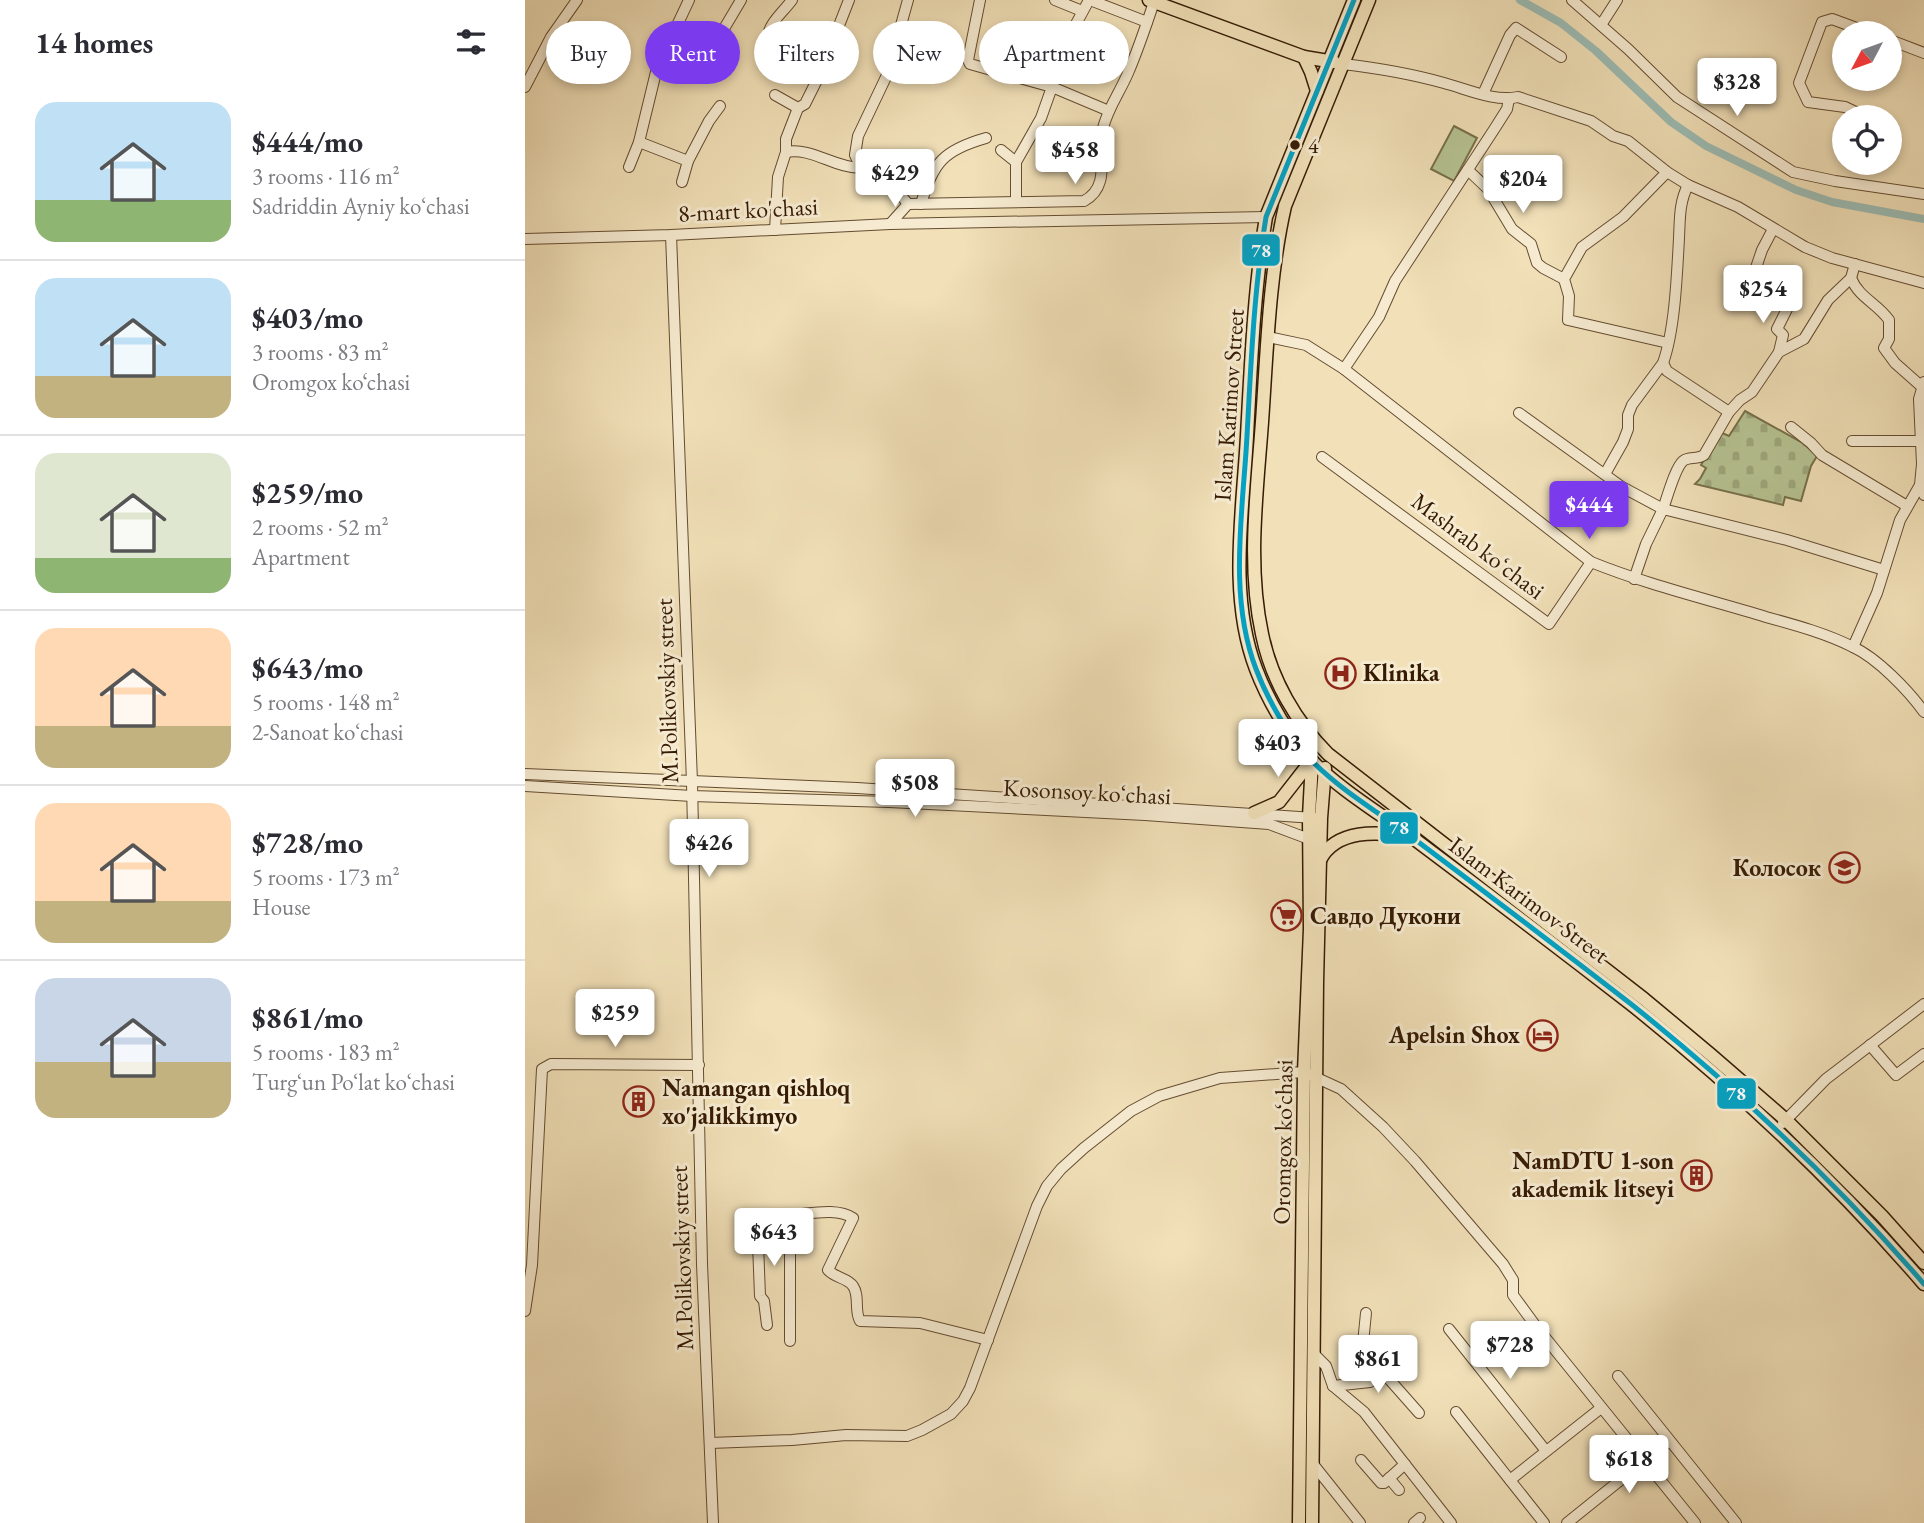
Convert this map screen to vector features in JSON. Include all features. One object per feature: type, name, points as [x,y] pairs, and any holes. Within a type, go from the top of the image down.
[{"type":"main road","name":"Islam Karimov Street","points":[[1354,0],[1266,217],[1262,242],[1252,354],[1240,563],[1241,599],[1247,640],[1255,668],[1272,704],[1312,761],[1632,1006],[1698,1060],[1777,1130],[1863,1215],[1924,1284]]},
{"type":"main road","name":"Islam Karimov Street","points":[[1369,0],[1285,206],[1279,234],[1268,337],[1254,561],[1262,637],[1274,673],[1288,702],[1324,750],[1644,999],[1786,1120],[1882,1216],[1924,1263]]},
{"type":"main road","points":[[1151,1],[1304,57],[1343,64]]},
{"type":"main road","points":[[1304,57],[1320,52],[1336,41]]},
{"type":"main road","points":[[1304,57],[1317,91]]},
{"type":"main road","points":[[1254,813],[1279,802],[1324,750]]},
{"type":"main road","name":"Oromgox ko‘chasi","points":[[1312,1523],[1313,1464],[1307,1441],[1304,1072],[1309,941],[1309,839],[1324,772],[1324,750]]},
{"type":"main road","name":"Oromgox ko‘chasi","points":[[1299,1523],[1314,1354],[1320,860],[1312,761]]},
{"type":"main road","points":[[1320,860],[1331,845],[1346,838],[1373,834],[1414,838]]},
{"type":"street","points":[[525,87],[551,37],[577,0]]},
{"type":"street","points":[[679,21],[689,0]]},
{"type":"street","points":[[729,21],[741,0]]},
{"type":"street","points":[[774,21],[792,0]]},
{"type":"street","points":[[775,230],[778,177],[786,152],[786,139],[798,108],[808,98],[820,74],[849,0]]},
{"type":"street","points":[[861,168],[855,155],[858,136],[887,75],[908,0]]},
{"type":"street","points":[[980,0],[973,27],[969,62],[972,65],[1052,87],[1109,111]]},
{"type":"street","points":[[1055,0],[1082,11]]},
{"type":"street","points":[[1016,202],[1016,162],[1041,118],[1052,87],[1052,75],[1057,59],[1090,0],[1147,22]]},
{"type":"street","points":[[1572,0],[1677,97],[1793,172],[1924,194]]},
{"type":"street","points":[[1601,24],[1616,0]]},
{"type":"street","points":[[890,224],[908,204],[1084,201],[1092,197],[1102,182],[1103,129],[1128,74],[1147,22],[1151,1]]},
{"type":"street","points":[[1832,105],[1808,102],[1799,83],[1822,22],[1832,19],[1837,21]]},
{"type":"street","points":[[1483,94],[1510,35],[1517,28],[1561,57]]},
{"type":"street","points":[[1902,45],[1924,53]]},
{"type":"street","points":[[1343,64],[1445,83],[1509,99],[1518,97],[1591,121],[1613,136],[1628,141],[1688,185],[1738,207],[1805,247],[1924,283]]},
{"type":"street","points":[[629,167],[639,142],[653,84]]},
{"type":"street","points":[[775,95],[798,108]]},
{"type":"street","points":[[1344,369],[1383,310],[1395,281],[1507,109],[1509,99]]},
{"type":"street","points":[[682,182],[688,161],[720,106]]},
{"type":"street","points":[[921,204],[928,179],[938,164],[956,148],[986,138]]},
{"type":"street","points":[[639,142],[688,161]]},
{"type":"street","points":[[1001,150],[1016,162]]},
{"type":"street","points":[[786,152],[798,151],[816,155],[841,166],[861,168],[896,189],[908,204]]},
{"type":"street","points":[[1468,170],[1494,198],[1512,229],[1531,244],[1537,263],[1553,275],[1564,279]]},
{"type":"street","points":[[1667,172],[1623,217],[1583,247],[1564,279],[1570,302],[1568,320],[1668,343]]},
{"type":"street","points":[[1605,474],[1623,442],[1632,405],[1663,363],[1668,343],[1679,237],[1679,209],[1688,185]]},
{"type":"street","points":[[1494,198],[1511,187],[1531,193]]},
{"type":"street","name":"8-mart ko'chasi","points":[[525,239],[890,224],[1266,217]]},
{"type":"street","points":[[1745,300],[1762,250],[1773,229]]},
{"type":"street","name":"M.Polikovskiy street","points":[[671,235],[692,782],[702,1264],[713,1523]]},
{"type":"street","points":[[1779,352],[1804,339],[1828,300],[1851,278],[1855,264]]},
{"type":"street","points":[[1851,278],[1856,291],[1889,320],[1889,339],[1884,348],[1888,355],[1923,384],[1922,490],[1907,506],[1900,520],[1884,570],[1853,647]]},
{"type":"street","points":[[1634,579],[1680,464],[1688,458],[1704,455],[1729,412],[1739,400],[1752,392],[1779,352],[1783,335],[1777,329],[1787,309]]},
{"type":"street","points":[[1268,337],[1306,345],[1344,369],[1591,562],[1634,579],[1805,628],[1853,647],[1876,663],[1924,712]]},
{"type":"street","points":[[1663,363],[1667,371],[1675,377],[1695,387],[1729,412]]},
{"type":"street","points":[[1519,413],[1622,487],[1663,509],[1787,540],[1884,570]]},
{"type":"street","points":[[1791,427],[1822,455],[1907,506]]},
{"type":"street","points":[[1852,441],[1921,441]]},
{"type":"street","name":"Mashrab koʻchasi","points":[[1322,457],[1549,624],[1591,562]]},
{"type":"street","name":"Kosonsoy koʻchasi","points":[[525,774],[868,789],[1315,818]]},
{"type":"street","name":"Kosonsoy koʻchasi","points":[[525,786],[692,796],[889,802],[1145,815],[1269,824],[1309,839]]},
{"type":"street","points":[[1777,1130],[1826,1079],[1924,1004]]},
{"type":"street","points":[[1870,1045],[1896,1075],[1924,1055]]},
{"type":"street","points":[[525,1311],[531,1265],[542,1069],[551,1064],[699,1065]]},
{"type":"street","points":[[710,1443],[792,1440],[846,1434],[907,1436],[939,1422],[963,1401],[1037,1206],[1061,1169],[1131,1111],[1159,1096],[1220,1078],[1304,1072],[1337,1086],[1415,1161],[1503,1264],[1513,1280],[1513,1295],[1695,1523]]},
{"type":"street","points":[[767,1325],[764,1301],[760,1296],[759,1214],[844,1213],[853,1218],[828,1270],[855,1289],[860,1321],[920,1323],[988,1340]]},
{"type":"street","points":[[790,1215],[790,1341]]},
{"type":"street","points":[[1359,1383],[1366,1314]]},
{"type":"street","points":[[1449,1329],[1546,1451]]},
{"type":"street","points":[[1314,1354],[1326,1366],[1333,1386],[1364,1412],[1451,1523]]},
{"type":"street","points":[[1333,1386],[1370,1382],[1381,1370],[1419,1413]]},
{"type":"street","points":[[1618,1376],[1736,1523]]},
{"type":"street","points":[[1510,1480],[1601,1408]]},
{"type":"street","points":[[1456,1412],[1544,1523]]},
{"type":"street","points":[[1567,1523],[1669,1441]]},
{"type":"street","points":[[1361,1460],[1381,1483],[1405,1464]]},
{"type":"street","points":[[1313,1464],[1360,1523]]},
{"type":"street","points":[[1389,1478],[1399,1490]]},
{"type":"green space","points":[[1454,126],[1477,138],[1454,181],[1431,169]]},
{"type":"green space","points":[[1745,411],[1803,443],[1817,456],[1811,466],[1801,501],[1785,497],[1783,505],[1695,484],[1706,468],[1701,465],[1720,432],[1729,436]]},
{"type":"waterway","points":[[1520,0],[1561,23],[1596,51],[1671,122],[1706,146],[1796,190],[1832,202],[1924,219]]},
{"type":"transit line","name":"78","points":[[1354,0],[1266,217],[1262,244],[1253,326],[1239,553],[1242,612],[1256,669],[1288,731],[1304,753],[1325,773],[1604,983],[1709,1069],[1784,1137],[1856,1209],[1924,1284]]},
{"type":"place","name":"4","points":[[1295,145]]},
{"type":"place","name":"Klinika","points":[[1340,673]]},
{"type":"place","name":"Колосок","points":[[1844,868]]},
{"type":"place","name":"Савдо Дукони","points":[[1287,916]]},
{"type":"place","name":"Apelsin Shox","points":[[1543,1035]]},
{"type":"place","name":"Namangan qishloq xo'jalikkimyo","points":[[639,1102]]},
{"type":"place","name":"NamDTU 1-son akademik litseyi","points":[[1697,1175]]}]
